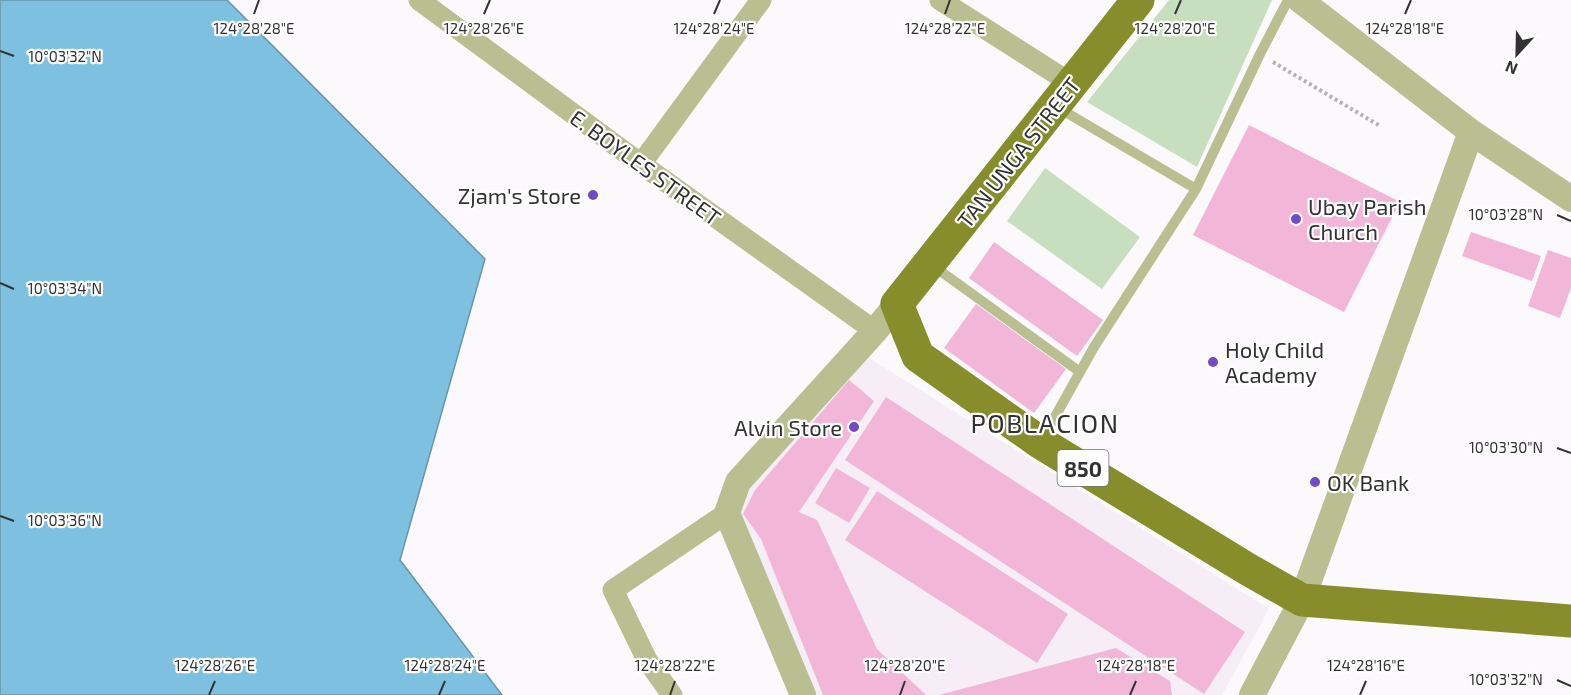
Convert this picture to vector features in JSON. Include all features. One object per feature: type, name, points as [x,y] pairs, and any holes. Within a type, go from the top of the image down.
[{"type":"main road","name":"TAN UNGA STREET","points":[[897,304],[1138,0]]},
{"type":"main road","name":"850","points":[[897,304],[918,356],[1041,443],[1302,600],[1571,621]]},
{"type":"street","name":"E. BOYLES STREET","points":[[419,0],[641,164],[875,331]]},
{"type":"street","points":[[641,164],[761,0]]},
{"type":"street","points":[[940,0],[1063,95]]},
{"type":"street","points":[[1300,0],[1471,132],[1571,199]]},
{"type":"street","points":[[1252,695],[1302,600],[1471,132]]},
{"type":"street","points":[[672,695],[647,660],[613,590],[727,513],[738,482],[897,304]]},
{"type":"street","points":[[727,513],[803,695]]},
{"type":"lane","points":[[1041,443],[1094,347],[1196,189],[1288,0]]},
{"type":"lane","points":[[1063,95],[1196,189]]},
{"type":"lane","points":[[929,264],[1080,372]]},
{"type":"path","points":[[1260,54],[1380,126]]},
{"type":"shaded area","points":[[866,356],[1269,609],[1222,695],[815,695],[739,513],[750,485]]},
{"type":"green space","points":[[1169,0],[1272,0],[1197,167],[1087,102]]},
{"type":"green space","points":[[1045,168],[1140,237],[1102,289],[1007,221]]},
{"type":"water","points":[[0,0],[227,0],[485,259],[400,560],[502,695],[0,695]]},
{"type":"building","name":"Ubay Parish Church","points":[[1249,125],[1400,202],[1344,312],[1193,235]]},
{"type":"building","points":[[1471,232],[1541,256],[1532,281],[1462,256]]},
{"type":"building","points":[[994,242],[1103,320],[1077,356],[969,278]]},
{"type":"building","points":[[1548,250],[1571,258],[1571,288],[1560,318],[1528,306]]},
{"type":"building","points":[[976,304],[1066,369],[1034,413],[944,348]]},
{"type":"building","points":[[849,380],[874,401],[799,512],[817,520],[877,649],[926,695],[823,695],[761,539],[743,514],[755,490]]},
{"type":"building","points":[[886,397],[1245,632],[1204,694],[845,460]]},
{"type":"building","points":[[836,468],[870,488],[849,523],[815,503]]},
{"type":"building","points":[[877,491],[1068,614],[1037,663],[845,540]]},
{"type":"building","points":[[1116,648],[1170,681],[1172,695],[939,695]]},
{"type":"place","name":"Zjam's Store","points":[[593,195]]},
{"type":"place","name":"Ubay Parish Church","points":[[1296,219]]},
{"type":"place","name":"Holy Child Academy","points":[[1213,362]]},
{"type":"place","name":"Alvin Store","points":[[854,427]]},
{"type":"place","name":"OK Bank","points":[[1315,482]]},
{"type":"district","name":"POBLACION","points":[[1045,422]]}]
